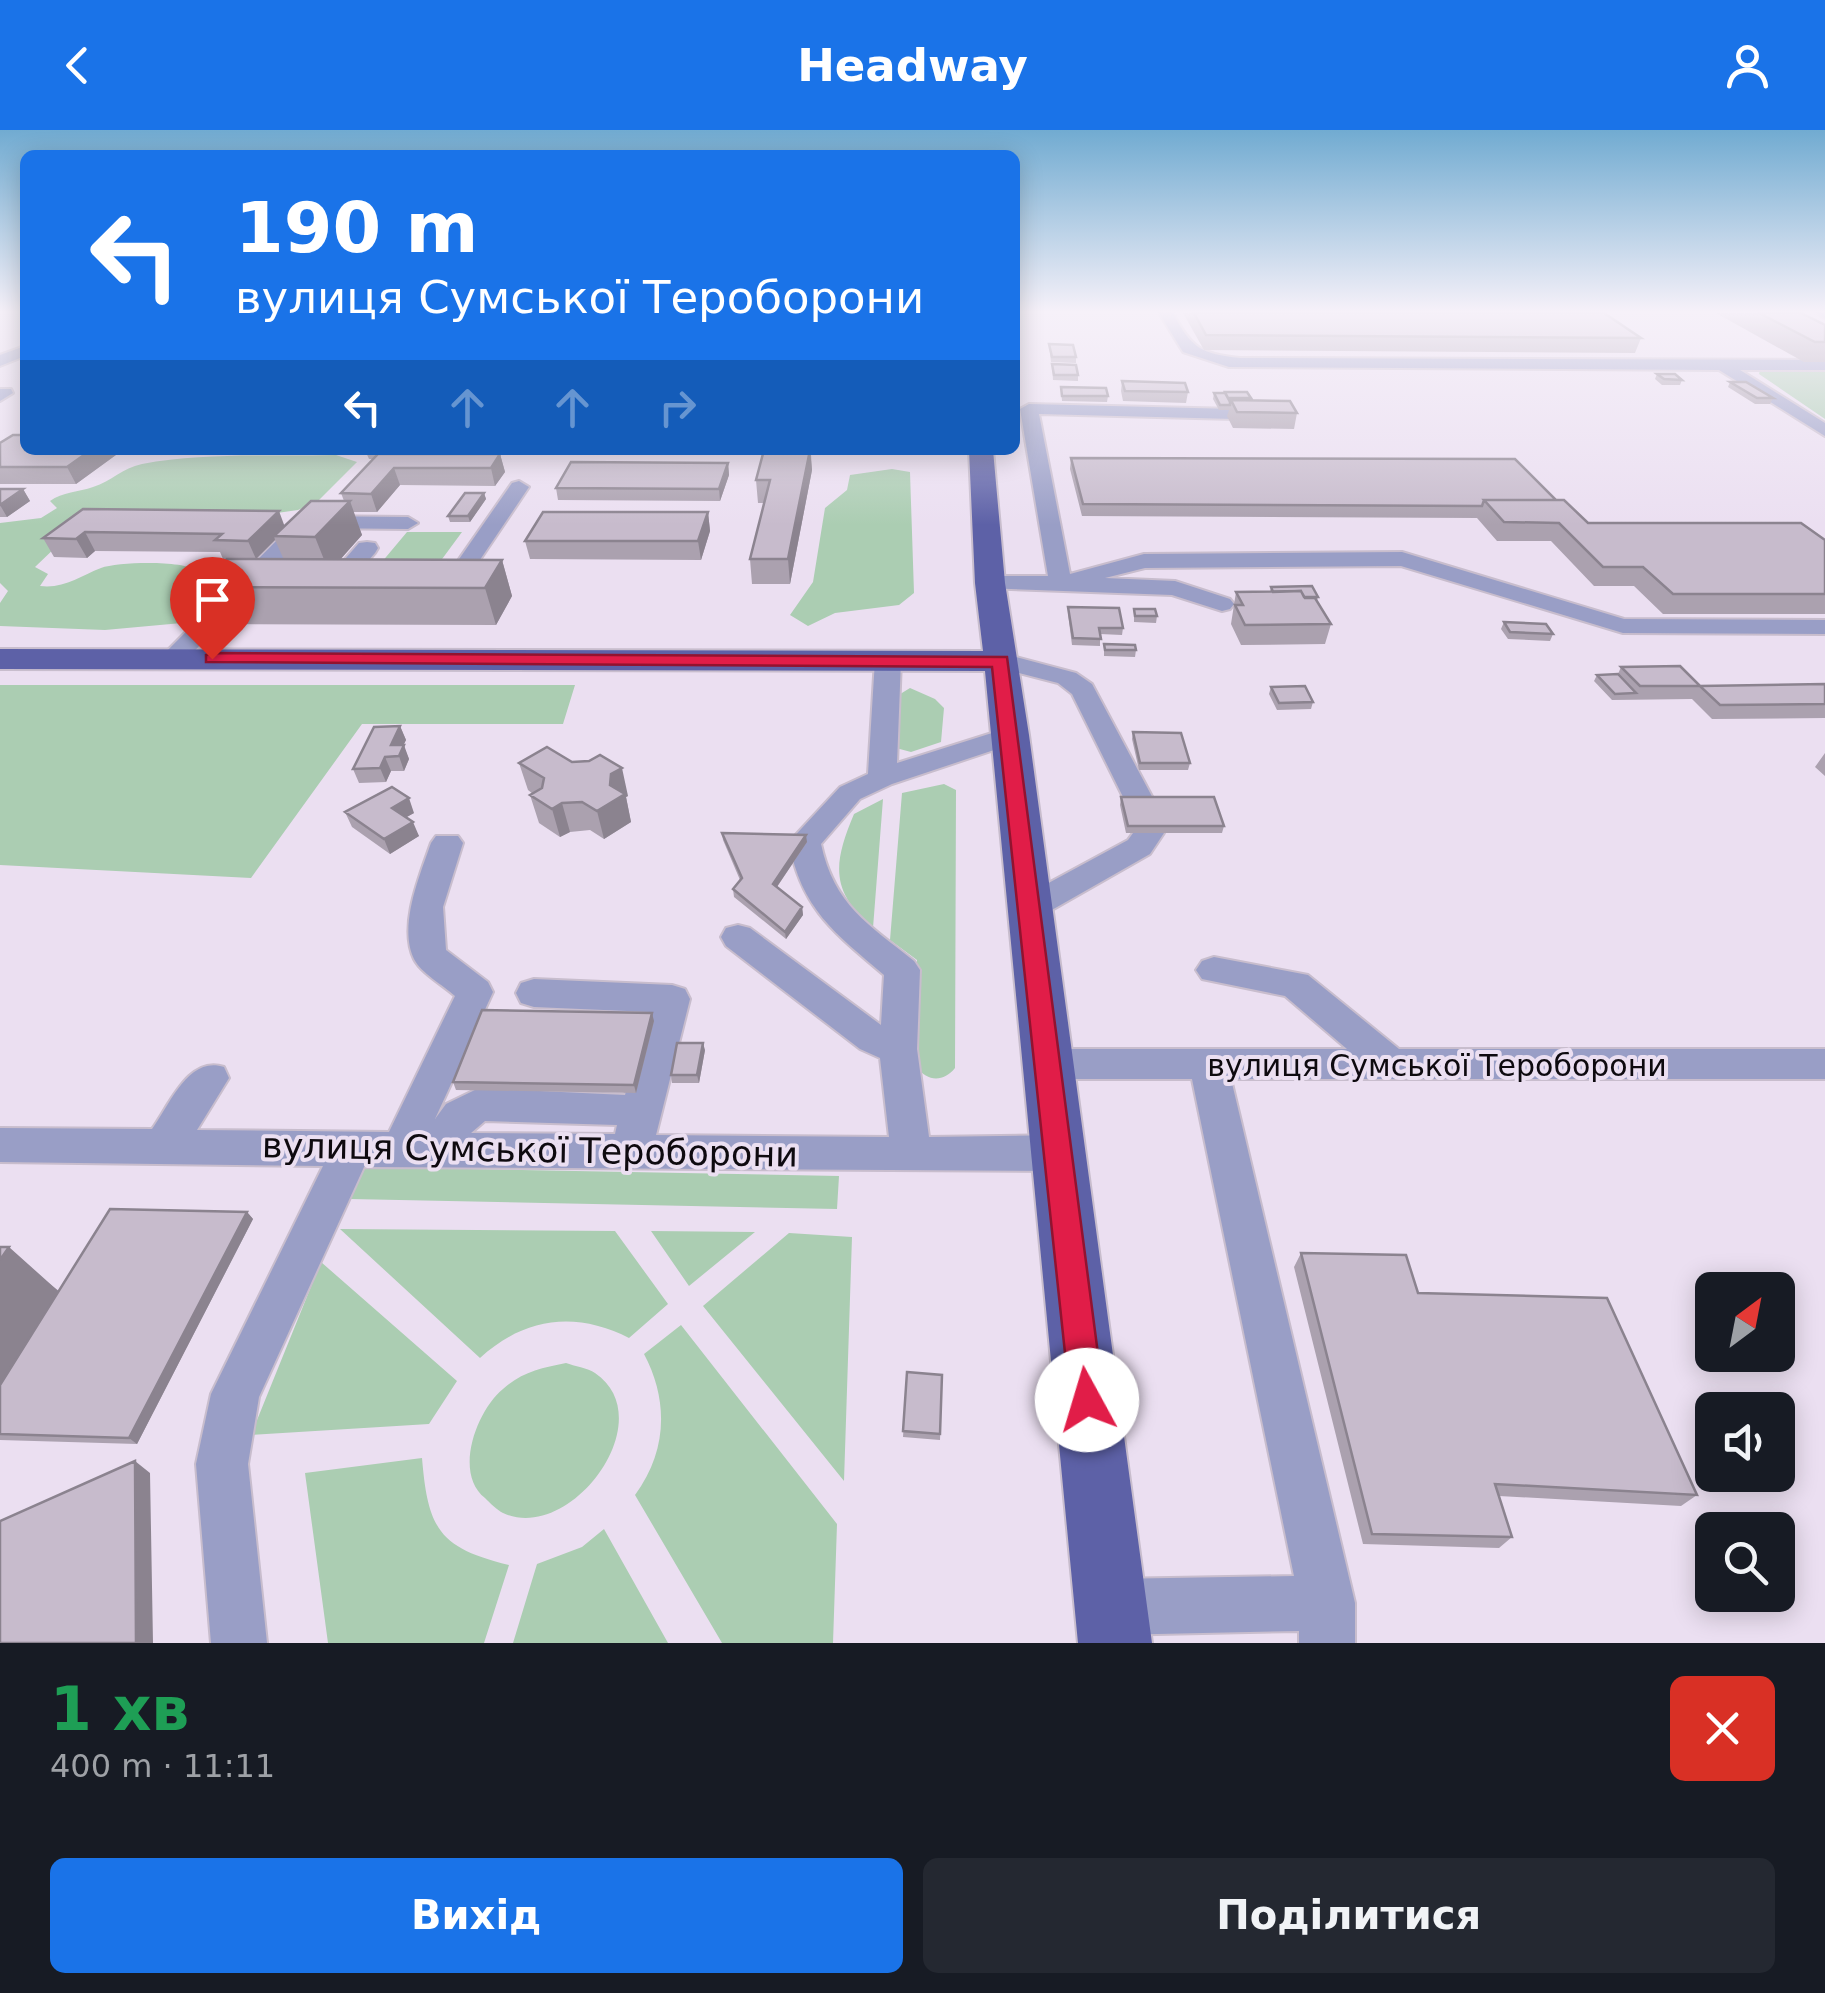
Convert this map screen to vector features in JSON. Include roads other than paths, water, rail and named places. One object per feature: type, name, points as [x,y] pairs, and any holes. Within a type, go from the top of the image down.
[{"type":"main road","points":[[980,455],[990,583],[1050,1064],[1113,1625]]},
{"type":"main road","points":[[0,659],[1000,661]]},
{"type":"street","points":[[1751,384],[1825,431]]},
{"type":"street","points":[[1060,583],[1029,409],[1235,414]]},
{"type":"street","points":[[486,588],[440,588],[519,487]]},
{"type":"street","points":[[172,659],[306,522],[408,523]]},
{"type":"street","points":[[368,548],[323,588],[371,588]]},
{"type":"street","points":[[1060,583],[1144,561],[1402,560],[1623,626],[1825,626]]},
{"type":"street","points":[[990,583],[1175,588],[1222,604]]},
{"type":"street","points":[[241,587],[278,587]]},
{"type":"street","points":[[882,778],[888,660]]},
{"type":"street","points":[[1000,661],[1067,678],[1083,690],[1145,819],[1140,847],[1031,907]]},
{"type":"street","points":[[911,1155],[898,1049],[902,970],[843,924],[810,878],[805,842],[850,793],[882,778],[1011,735]]},
{"type":"street","points":[[419,1150],[475,992],[429,954],[426,906],[447,843]]},
{"type":"street","points":[[738,937],[873,1038],[898,1049]]},
{"type":"street","points":[[1214,970],[1295,984],[1392,1065]]},
{"type":"street","points":[[534,993],[672,998],[636,1134]]},
{"type":"street","name":"вулиця Сумської Тероборони","points":[[1050,1064],[1825,1064]]},
{"type":"street","points":[[1113,1625],[1327,1623],[1208,1065]]},
{"type":"street","points":[[164,1145],[210,1078]]},
{"type":"street","name":"вулиця Сумської Тероборони","points":[[0,1145],[419,1150],[636,1134],[911,1155],[1060,1153]]},
{"type":"street","points":[[239,1643],[222,1464],[235,1394],[352,1149]]}]
